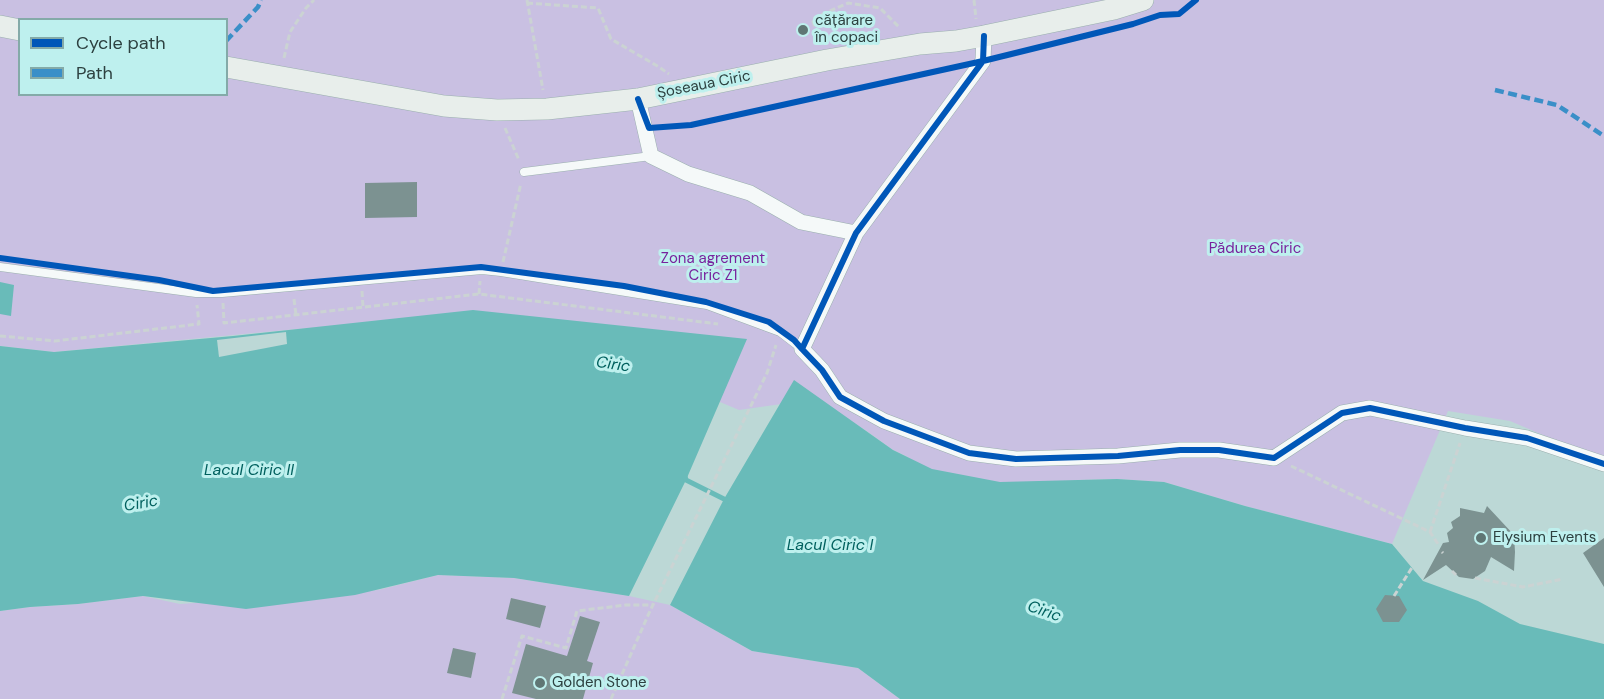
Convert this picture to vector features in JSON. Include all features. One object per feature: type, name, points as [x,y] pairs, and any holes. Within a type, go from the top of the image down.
[{"type":"main road","name":"Șoseaua Ciric","points":[[228,67],[444,106],[497,110],[547,109],[638,99],[827,60],[920,44],[957,41],[1114,9],[1143,0]]},
{"type":"main road","points":[[0,26],[18,30]]},
{"type":"street","points":[[984,36],[983,61],[856,233],[802,349],[822,370],[840,397],[884,422],[969,453],[1016,459],[1118,456],[1180,450],[1219,450],[1274,458],[1342,412],[1370,408],[1465,428],[1527,438],[1604,464]]},
{"type":"street","points":[[638,99],[651,156],[688,174],[750,193],[801,222],[856,233]]},
{"type":"lane","points":[[524,172],[651,156]]},
{"type":"lane","points":[[0,267],[195,293],[222,293],[482,270],[707,305],[780,332],[802,349]]},
{"type":"path","points":[[279,77],[290,32],[314,0]]},
{"type":"path","points":[[547,109],[527,2],[598,8],[611,39],[659,67],[686,89]]},
{"type":"path","points":[[827,60],[812,19],[848,3],[880,8],[920,44]]},
{"type":"path","points":[[497,110],[524,172],[501,272]]},
{"type":"path","points":[[294,287],[296,315]]},
{"type":"path","points":[[0,336],[55,341],[199,324],[195,293]]},
{"type":"path","points":[[222,293],[224,323],[479,294],[728,325]]},
{"type":"path","points":[[611,699],[654,603],[767,373],[780,332]]},
{"type":"path","points":[[1430,532],[1465,428]]},
{"type":"path","points":[[1274,458],[1430,532],[1438,544]]},
{"type":"path","points":[[1394,596],[1413,567]]},
{"type":"path","points":[[1452,571],[1456,575]]},
{"type":"path","points":[[1475,578],[1523,586],[1563,579]]},
{"type":"path","points":[[502,699],[522,636],[566,648],[577,611],[654,603]]},
{"type":"green space","name":"Pădurea Ciric","points":[[0,0],[1604,0],[1604,461],[1510,421],[1448,411],[1392,544],[1245,506],[1164,482],[1117,479],[1076,480],[1035,489],[937,476],[893,450],[817,399],[739,410],[511,314],[297,329],[54,352],[0,346]]},
{"type":"green space","points":[[438,575],[514,578],[629,596],[670,605],[752,651],[858,668],[900,699],[0,699],[0,611],[143,596],[180,604],[378,590]]},
{"type":"water","points":[[0,282],[14,285],[11,316],[0,314]]},
{"type":"water","name":"Lacul Ciric II","points":[[473,310],[747,339],[686,480],[629,596],[514,578],[438,575],[355,595],[246,609],[143,596],[0,611],[0,346],[54,352],[233,336]]},
{"type":"water","name":"Lacul Ciric I","points":[[794,380],[893,450],[932,469],[1000,482],[1117,479],[1164,482],[1245,506],[1392,544],[1423,581],[1478,601],[1520,624],[1604,644],[1604,699],[900,699],[858,668],[752,651],[670,605],[724,499]]},
{"type":"pier","points":[[286,332],[287,344],[219,357],[217,340]]},
{"type":"building","points":[[417,182],[417,217],[365,218],[365,183]]},
{"type":"building","name":"Elysium Events","points":[[1487,506],[1514,535],[1514,571],[1491,557],[1485,571],[1473,579],[1459,577],[1446,565],[1423,580],[1443,543],[1449,542],[1447,533],[1453,528],[1451,522],[1460,516],[1460,508],[1484,513]]},
{"type":"building","points":[[1604,538],[1604,587],[1583,553]]},
{"type":"building","points":[[1385,595],[1399,596],[1407,610],[1399,622],[1383,622],[1376,609]]},
{"type":"building","points":[[511,598],[546,606],[540,628],[506,619]]},
{"type":"building","points":[[580,616],[600,622],[587,661],[593,663],[583,699],[536,699],[512,693],[526,644],[567,656]]},
{"type":"building","points":[[453,648],[476,653],[471,678],[447,673]]},
{"type":"waterway","name":"Ciric","points":[[684,473],[686,480],[728,501]]},
{"type":"marked path","points":[[228,39],[258,7],[261,0]]},
{"type":"marked path","points":[[1495,90],[1557,105],[1604,136]]},
{"type":"cycle path","points":[[638,99],[649,128],[691,125],[983,61],[1133,24],[1160,15],[1179,14],[1196,0]]},
{"type":"cycle path","points":[[984,36],[983,61],[856,233],[802,349],[822,370],[840,397],[884,421],[969,453],[1016,459],[1118,456],[1180,450],[1219,450],[1274,458],[1342,413],[1370,408],[1465,428],[1527,438],[1604,464]]},
{"type":"cycle path","points":[[0,258],[159,280],[213,291],[481,267],[624,286],[706,302],[769,322],[794,340],[802,349]]},
{"type":"place","name":"cățărare în copaci","points":[[803,30]]},
{"type":"place","name":"Elysium Events","points":[[1481,538]]},
{"type":"place","name":"Golden Stone","points":[[540,683]]},
{"type":"park label","name":"Zona agrement Ciric Z1","points":[[713,268]]}]
